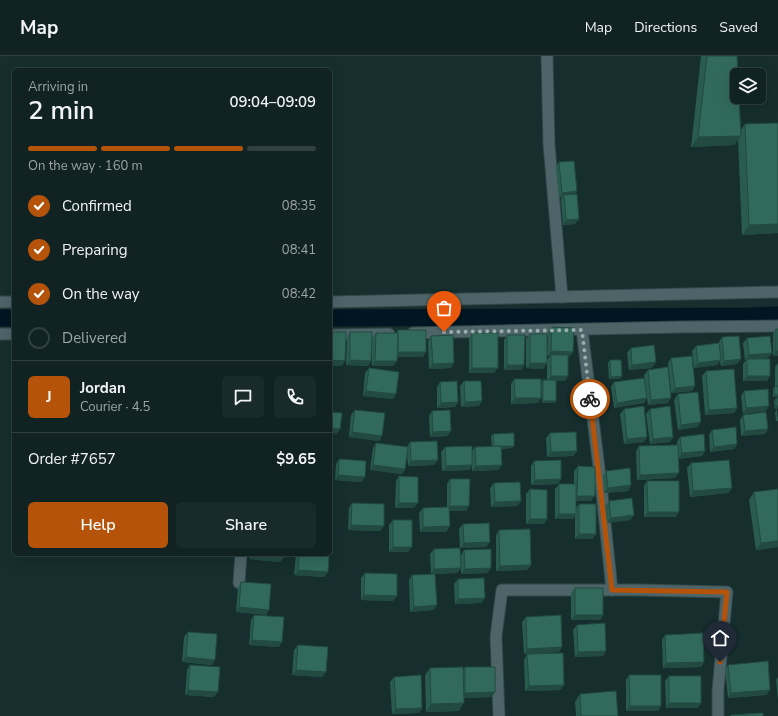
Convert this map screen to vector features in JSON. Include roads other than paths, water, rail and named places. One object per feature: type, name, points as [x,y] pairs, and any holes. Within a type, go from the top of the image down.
[{"type":"street","points":[[547,56],[550,144],[562,297]]},
{"type":"street","points":[[332,302],[778,292]]},
{"type":"street","points":[[0,302],[12,302]]},
{"type":"street","points":[[332,335],[778,326]]},
{"type":"street","points":[[582,330],[601,484],[612,590]]},
{"type":"street","points":[[0,334],[12,334]]},
{"type":"street","points":[[239,583],[241,556]]},
{"type":"street","points":[[499,716],[496,636],[502,590],[727,592],[718,690],[718,716]]},
{"type":"waterway","points":[[332,318],[778,315]]},
{"type":"waterway","points":[[0,318],[12,318]]}]
